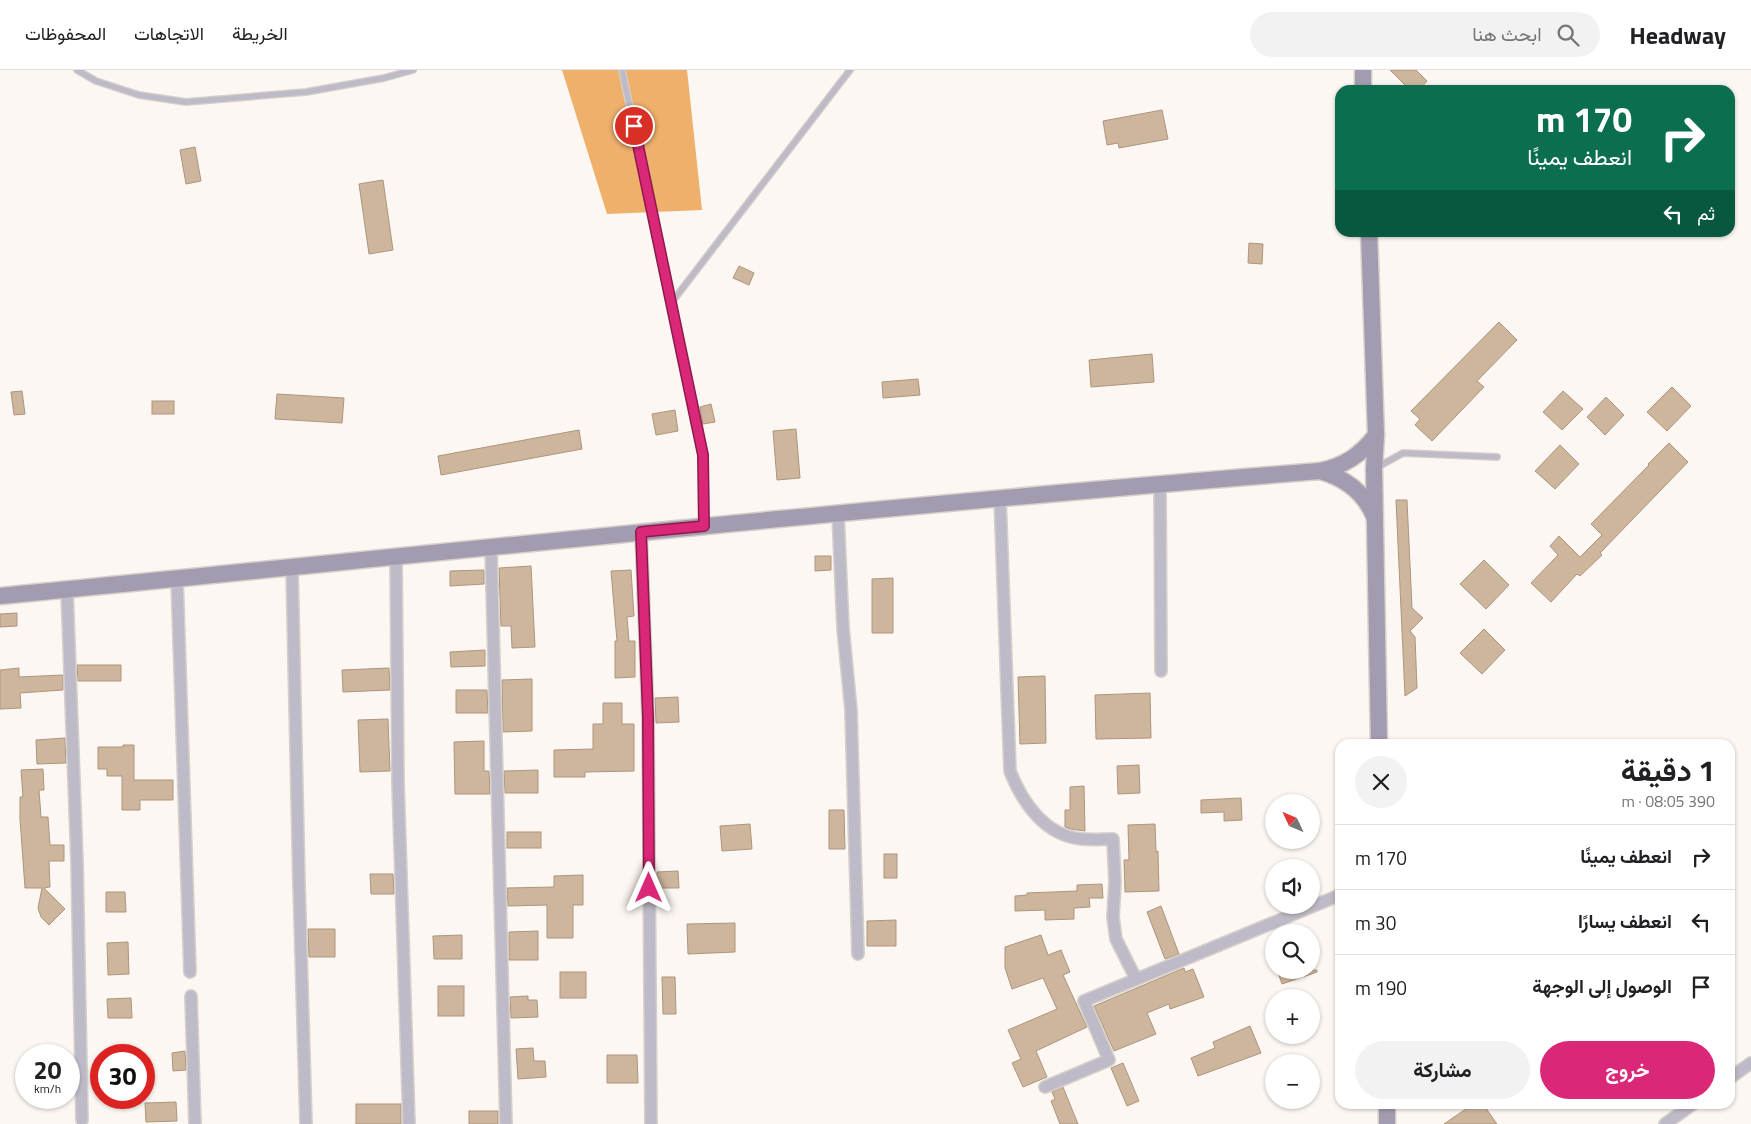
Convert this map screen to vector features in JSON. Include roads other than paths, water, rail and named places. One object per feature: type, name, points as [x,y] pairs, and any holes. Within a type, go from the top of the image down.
[{"type":"street","points":[[1363,70],[1363,85]]},
{"type":"street","points":[[1368,237],[1376,436],[1374,469],[1379,739]]},
{"type":"street","points":[[0,596],[838,513],[1320,471],[1342,465],[1352,459],[1376,436]]},
{"type":"street","points":[[1320,471],[1331,474],[1350,484],[1366,500],[1375,520]]},
{"type":"street","points":[[1160,484],[1162,671]]},
{"type":"street","points":[[1000,498],[1010,771],[1017,791],[1034,814],[1056,832],[1081,840],[1113,838],[1115,882],[1112,917],[1116,939],[1136,980]]},
{"type":"street","points":[[838,513],[843,628],[851,710],[858,954]]},
{"type":"street","points":[[641,532],[648,717],[651,1124]]},
{"type":"street","points":[[491,547],[506,1124]]},
{"type":"street","points":[[396,556],[398,783],[409,1124]]},
{"type":"street","points":[[292,567],[306,1124]]},
{"type":"street","points":[[177,578],[190,972]]},
{"type":"street","points":[[67,590],[78,862],[82,1120]]},
{"type":"street","points":[[1045,1086],[1108,1060],[1084,1001],[1335,897]]},
{"type":"street","points":[[191,996],[196,1124]]},
{"type":"street","points":[[1735,1074],[1751,1063]]},
{"type":"street","points":[[1387,1109],[1387,1124]]},
{"type":"street","points":[[1665,1124],[1686,1109]]},
{"type":"lane","points":[[77,70],[96,81],[140,94],[186,102],[306,92],[384,78],[413,70]]},
{"type":"lane","points":[[622,70],[703,455],[704,526]]},
{"type":"lane","points":[[672,302],[850,70]]},
{"type":"lane","points":[[1374,469],[1403,453],[1497,457]]}]
